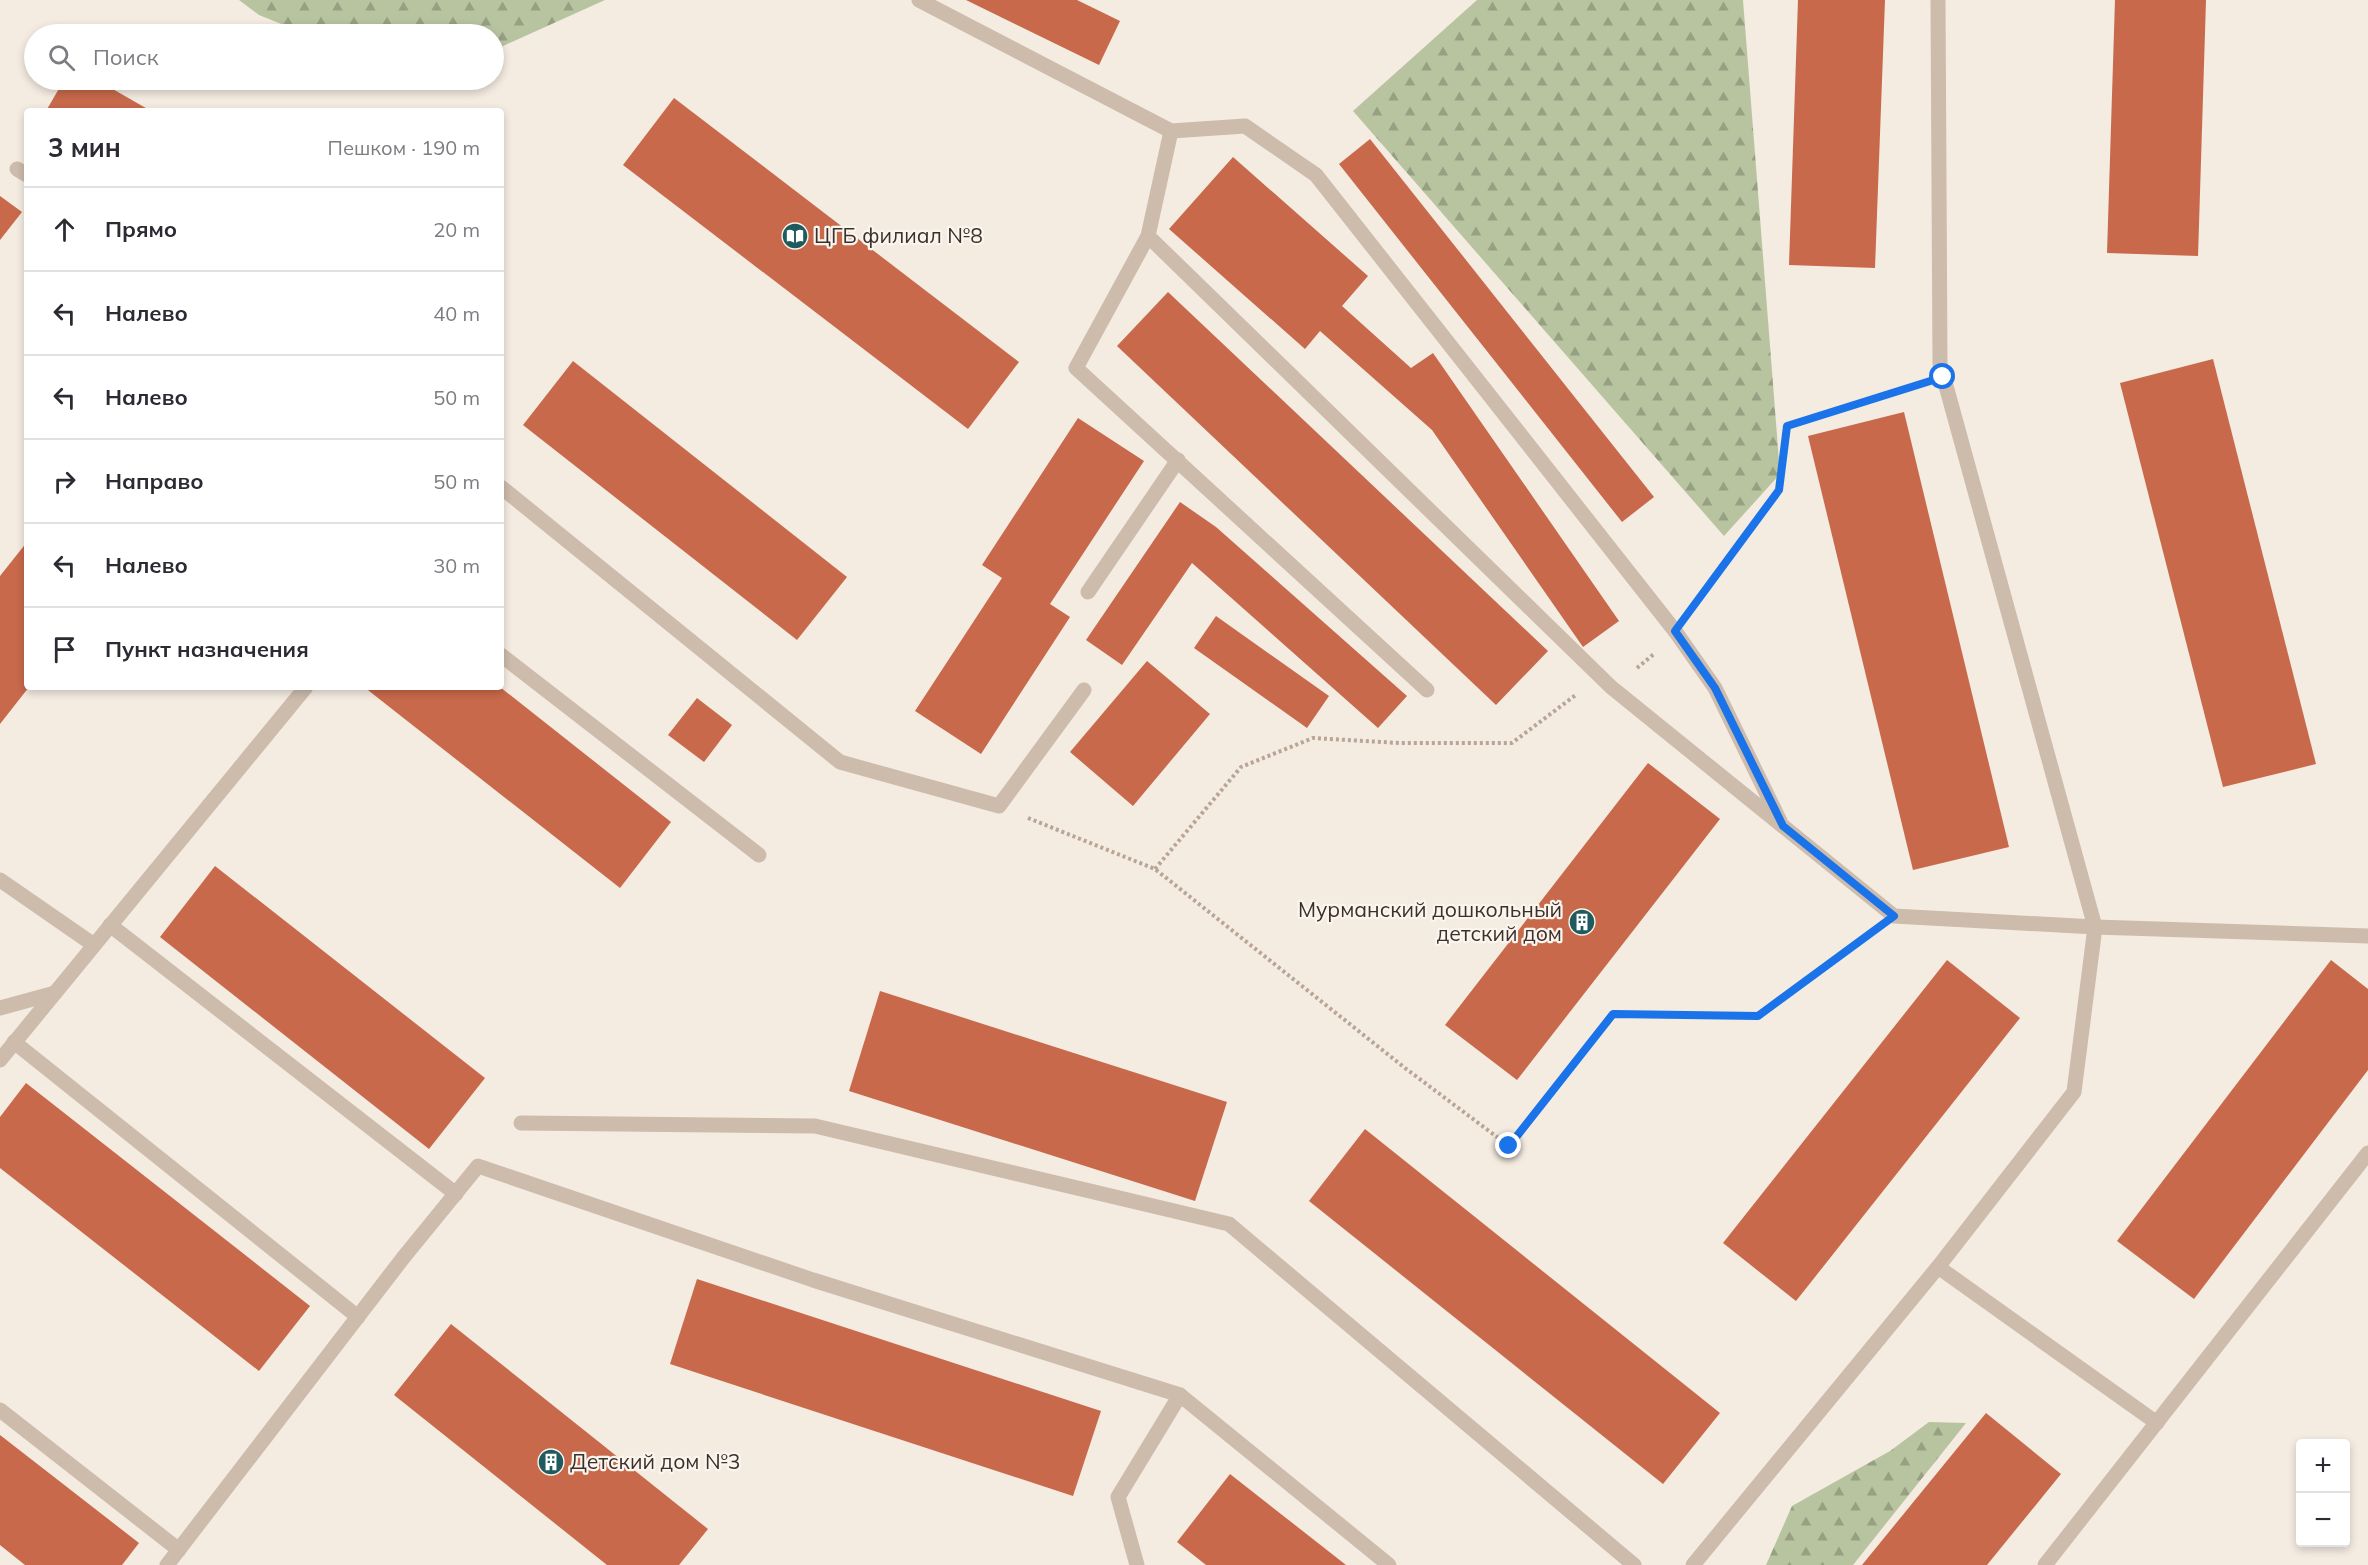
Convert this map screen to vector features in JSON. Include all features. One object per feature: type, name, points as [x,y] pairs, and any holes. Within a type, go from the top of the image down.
[{"type":"lane","points":[[920,0],[1171,131],[1245,126],[1317,175],[1675,631],[1715,688],[1783,826]]},
{"type":"lane","points":[[1693,1565],[1938,1267],[2074,1092],[2095,927],[1940,364],[1938,0]]},
{"type":"lane","points":[[1171,131],[1148,236],[1076,368],[1427,690]]},
{"type":"lane","points":[[1148,236],[1611,687],[1894,916],[2095,927],[2368,936]]},
{"type":"lane","points":[[1088,592],[1178,460]]},
{"type":"lane","points":[[504,489],[840,762],[999,806],[1084,690]]},
{"type":"lane","points":[[504,657],[759,855]]},
{"type":"lane","points":[[0,1060],[304,690]]},
{"type":"lane","points":[[0,880],[94,945]]},
{"type":"lane","points":[[110,925],[456,1194]]},
{"type":"lane","points":[[0,1008],[55,993]]},
{"type":"lane","points":[[14,1042],[358,1317]]},
{"type":"lane","points":[[521,1123],[816,1125],[1229,1224],[1634,1565]]},
{"type":"lane","points":[[2045,1565],[2368,1154]]},
{"type":"lane","points":[[167,1565],[358,1317],[478,1166],[813,1280],[1180,1395],[1389,1565]]},
{"type":"lane","points":[[1938,1267],[2157,1423]]},
{"type":"lane","points":[[1137,1565],[1118,1497],[1180,1395]]},
{"type":"lane","points":[[0,1410],[179,1550]]},
{"type":"path","points":[[1155,868],[1241,767],[1313,738],[1399,743],[1512,743],[1578,693],[1611,687],[1651,658],[1675,631],[1779,490],[1787,426],[1943,377]]},
{"type":"path","points":[[999,806],[1155,868],[1405,1068],[1509,1146],[1613,1014],[1758,1016],[1894,916]]},
{"type":"green space","points":[[239,0],[605,0],[504,45],[504,24],[281,24],[259,15]]},
{"type":"green space","points":[[1477,0],[1743,0],[1780,474],[1724,536],[1353,111]]},
{"type":"green space","points":[[1929,1422],[1966,1423],[1853,1565],[1766,1565],[1792,1506],[1890,1451]]},
{"type":"building","points":[[966,0],[1077,0],[1120,21],[1099,65]]},
{"type":"building","points":[[1798,0],[1885,0],[1875,268],[1789,265]]},
{"type":"building","points":[[2115,0],[2206,0],[2198,256],[2107,253]]},
{"type":"building","points":[[58,90],[114,90],[146,108],[48,108]]},
{"type":"building","points":[[674,98],[1019,362],[968,429],[623,165]]},
{"type":"building","points":[[1370,139],[1654,497],[1622,522],[1339,164]]},
{"type":"building","points":[[1233,157],[1368,276],[1342,306],[1411,368],[1433,353],[1619,621],[1583,647],[1432,430],[1320,331],[1305,349],[1169,229]]},
{"type":"building","points":[[0,196],[22,212],[0,240]]},
{"type":"building","points":[[1168,292],[1548,651],[1496,705],[1117,346]]},
{"type":"building","points":[[2213,359],[2316,764],[2223,787],[2120,383]]},
{"type":"building","points":[[573,361],[847,577],[797,640],[523,425]]},
{"type":"building","points":[[1904,412],[2009,847],[1913,870],[1808,436]]},
{"type":"building","points":[[1078,418],[1144,461],[1050,604],[1070,617],[981,754],[915,711],[1002,578],[982,565]]},
{"type":"building","points":[[1180,502],[1216,527],[1407,696],[1378,728],[1192,563],[1122,665],[1086,640]]},
{"type":"building","points":[[24,546],[24,690],[27,690],[0,724],[0,576]]},
{"type":"building","points":[[1216,616],[1329,696],[1307,728],[1194,648]]},
{"type":"building","points":[[1147,661],[1210,714],[1133,806],[1070,752]]},
{"type":"building","points":[[368,690],[504,690],[671,822],[620,888]]},
{"type":"building","points":[[697,698],[732,725],[704,762],[668,735]]},
{"type":"building","name":"Мурманский дошкольный детский дом","points":[[1648,763],[1720,819],[1517,1080],[1445,1025]]},
{"type":"building","points":[[215,866],[485,1078],[429,1149],[160,937]]},
{"type":"building","points":[[1947,960],[2020,1018],[1796,1301],[1723,1243]]},
{"type":"building","points":[[2331,960],[2368,989],[2368,1070],[2194,1299],[2117,1241]]},
{"type":"building","points":[[880,991],[1227,1102],[1195,1201],[849,1091]]},
{"type":"building","points":[[26,1083],[310,1306],[259,1371],[0,1168],[0,1117]]},
{"type":"building","points":[[1365,1129],[1720,1413],[1663,1484],[1309,1201]]},
{"type":"building","points":[[697,1279],[1101,1411],[1073,1496],[670,1364]]},
{"type":"building","name":"Детский дом №3","points":[[451,1324],[708,1529],[679,1565],[607,1565],[394,1395]]},
{"type":"building","points":[[1986,1413],[2061,1474],[1987,1565],[1862,1565]]},
{"type":"building","points":[[0,1435],[139,1543],[122,1565],[25,1565],[0,1545]]},
{"type":"building","points":[[1230,1474],[1346,1565],[1206,1565],[1177,1542]]},
{"type":"place","name":"ЦГБ филиал №8","points":[[795,236]]},
{"type":"place","name":"Мурманский дошкольный детский дом","points":[[1582,922]]},
{"type":"place","name":"Детский дом №3","points":[[551,1462]]},
{"type":"route","points":[[1509,1146],[1613,1014],[1758,1016],[1894,916],[1783,826],[1715,688],[1675,631],[1779,490],[1787,426],[1943,377]]}]
